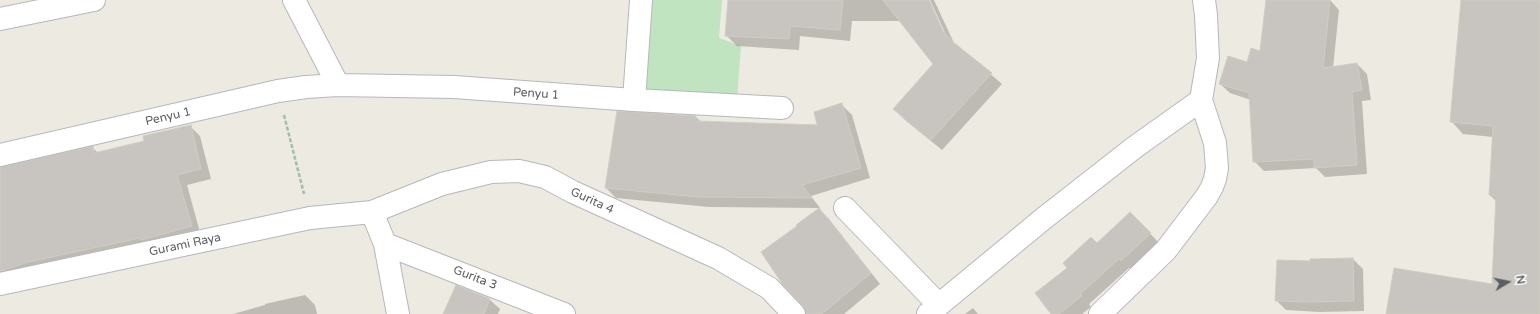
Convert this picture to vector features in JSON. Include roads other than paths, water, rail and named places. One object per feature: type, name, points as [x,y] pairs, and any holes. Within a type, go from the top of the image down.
[{"type":"street","points":[[0,19],[94,0]]},
{"type":"street","points":[[294,0],[338,85]]},
{"type":"street","points":[[634,100],[641,0]]},
{"type":"street","points":[[1100,314],[1166,250],[1212,187],[1217,168],[1216,149],[1200,100],[1208,58],[1204,0]]},
{"type":"street","name":"Penyu 1","points":[[0,155],[278,91],[338,85],[454,87],[634,100],[782,108]]},
{"type":"street","points":[[845,208],[933,309],[1042,219],[1135,147],[1200,100]]},
{"type":"street","name":"Gurita 4","points":[[372,212],[442,184],[491,172],[519,171],[545,177],[573,192],[718,258],[769,288],[794,314]]},
{"type":"street","points":[[372,212],[385,244],[398,314]]},
{"type":"street","name":"Gurami Raya","points":[[0,284],[310,218],[372,212]]},
{"type":"street","name":"Gurita 3","points":[[385,244],[564,314]]}]
